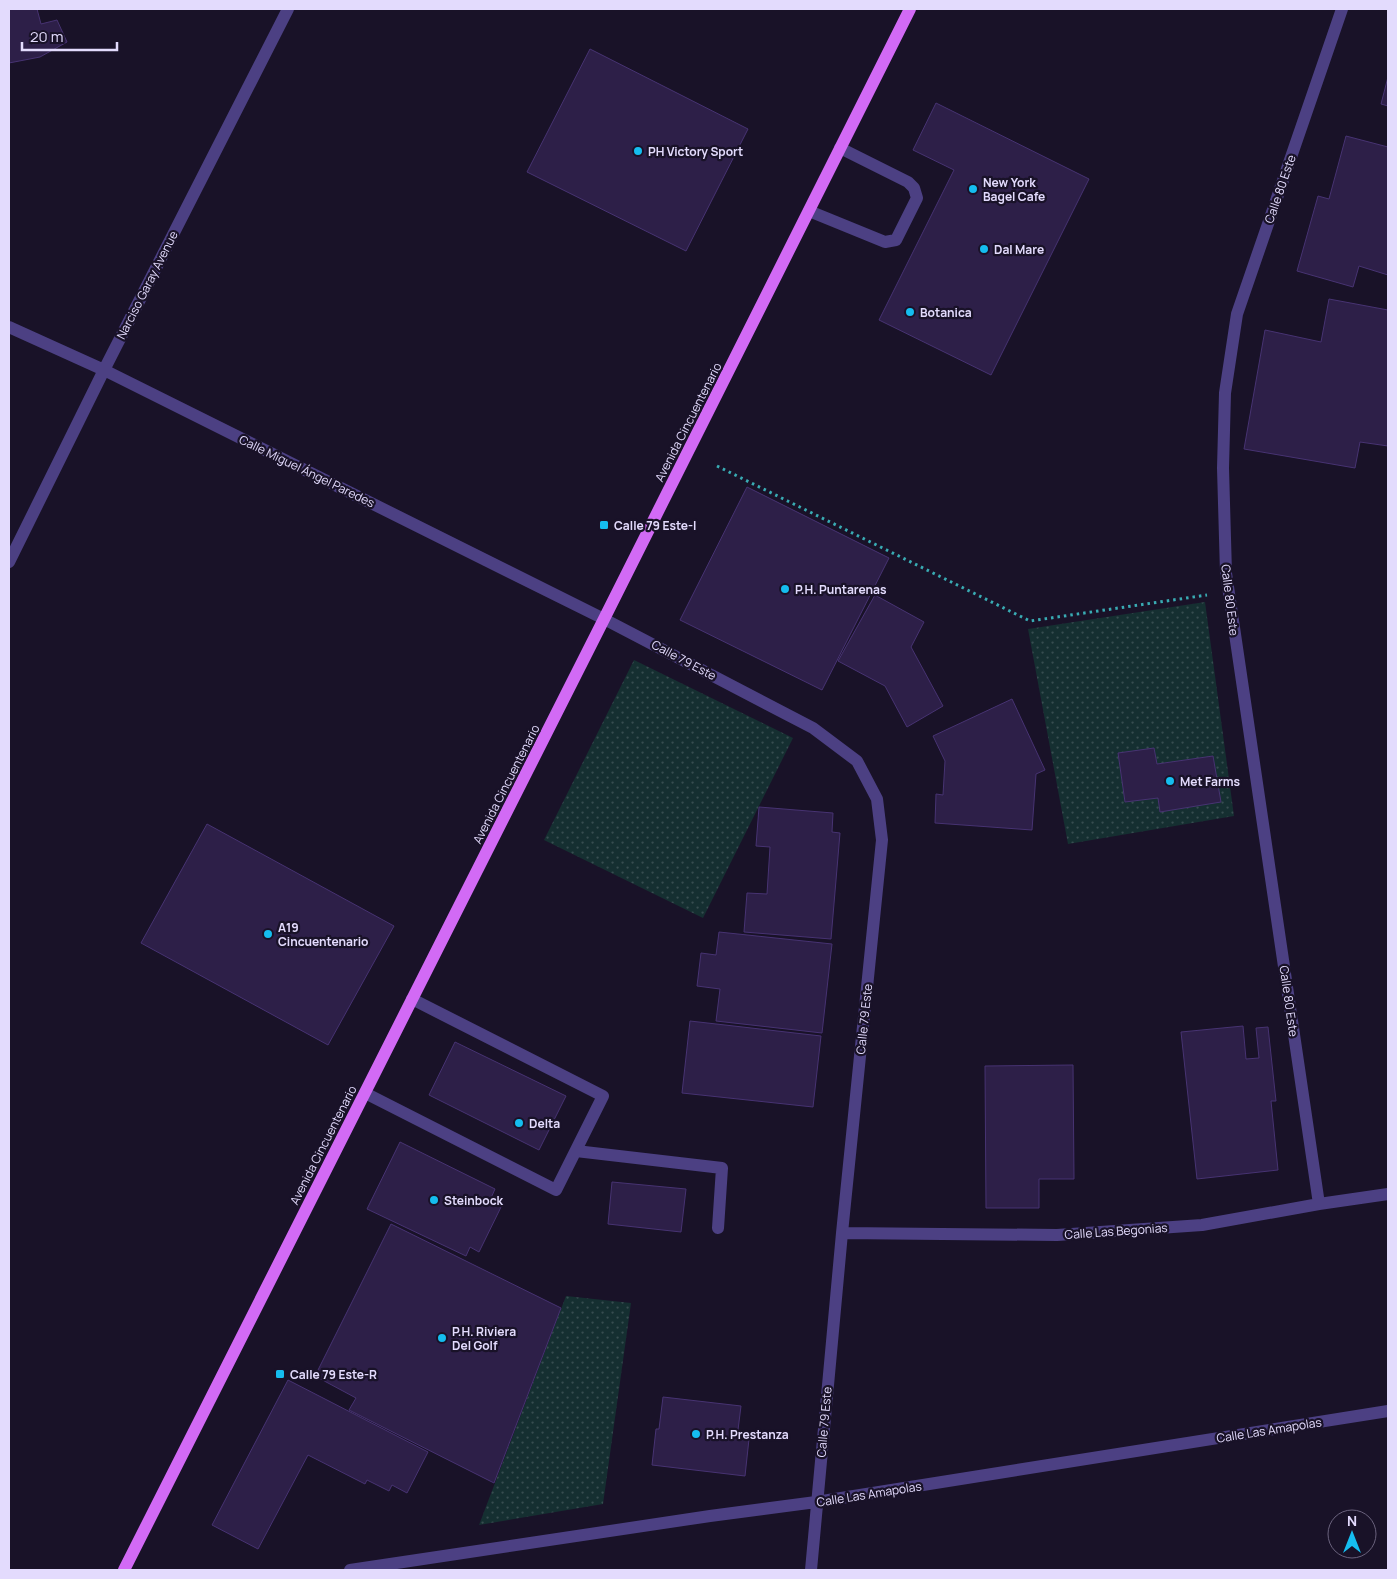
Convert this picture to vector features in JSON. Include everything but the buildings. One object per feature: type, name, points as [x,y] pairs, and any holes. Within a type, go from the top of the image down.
[{"type":"main road","name":"Avenida Cincuentenario","points":[[124,1570],[910,9]]},
{"type":"street","name":"Narciso Garay Avenue","points":[[9,562],[104,370],[288,9]]},
{"type":"street","name":"Calle 80 Este","points":[[1319,1204],[1226,573],[1223,468],[1225,393],[1237,314],[1342,9]]},
{"type":"street","points":[[809,211],[885,242],[896,240],[916,198],[914,188],[908,182],[840,148]]},
{"type":"street","name":"Calle Miguel Ángel Paredes","points":[[9,327],[104,370],[604,619]]},
{"type":"street","name":"Calle 79 Este","points":[[604,619],[813,728],[857,761],[877,799],[882,840],[842,1233],[811,1570]]},
{"type":"street","points":[[365,1093],[556,1190],[576,1151],[603,1096],[412,1000]]},
{"type":"street","points":[[576,1151],[722,1168],[718,1228]]},
{"type":"street","name":"Calle Las Begonias","points":[[842,1233],[1057,1236],[1202,1225],[1388,1194]]},
{"type":"street","name":"Calle Las Amapolas","points":[[350,1570],[700,1517],[816,1502],[1388,1411]]},
{"type":"path","points":[[717,466],[1030,621],[1207,595]]},
{"type":"green space","points":[[1205,602],[1234,816],[1068,844],[1028,629]]},
{"type":"green space","points":[[634,660],[793,738],[703,918],[544,840]]},
{"type":"green space","points":[[566,1296],[631,1303],[603,1504],[479,1525]]},
{"type":"place","name":"PH Victory Sport","points":[[638,151]]},
{"type":"place","name":"New York Bagel Cafe","points":[[973,189]]},
{"type":"place","name":"Dal Mare","points":[[984,249]]},
{"type":"place","name":"Botanica","points":[[910,312]]},
{"type":"place","name":"Calle 79 Este-I","points":[[604,525]]},
{"type":"place","name":"P.H. Puntarenas","points":[[785,589]]},
{"type":"place","name":"Met Farms","points":[[1170,781]]},
{"type":"place","name":"A19 Cincuentenario","points":[[268,934]]},
{"type":"place","name":"Delta","points":[[519,1123]]},
{"type":"place","name":"Steinbock","points":[[434,1200]]},
{"type":"place","name":"P.H. Riviera Del Golf","points":[[442,1338]]},
{"type":"place","name":"Calle 79 Este-R","points":[[280,1374]]},
{"type":"place","name":"P.H. Prestanza","points":[[696,1434]]}]
